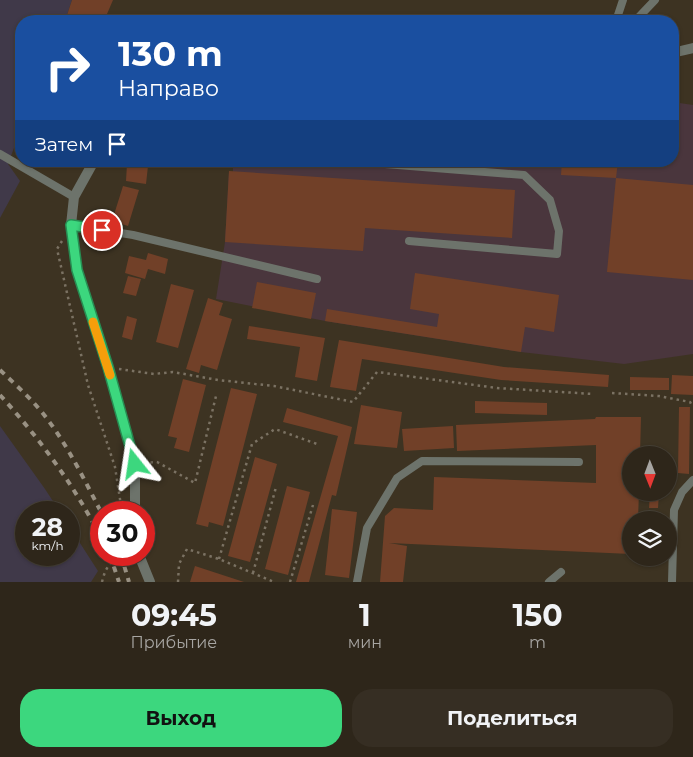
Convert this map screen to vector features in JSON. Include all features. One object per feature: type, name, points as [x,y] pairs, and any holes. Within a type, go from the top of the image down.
[{"type":"street","points":[[679,51],[693,48]]},
{"type":"street","points":[[91,167],[74,197],[71,225],[77,270],[108,367],[135,464],[135,501]]},
{"type":"street","points":[[143,566],[150,582]]},
{"type":"lane","points":[[618,15],[623,0]]},
{"type":"lane","points":[[641,15],[655,0]]},
{"type":"lane","points":[[0,154],[15,163]]},
{"type":"lane","points":[[22,167],[74,197]]},
{"type":"lane","points":[[409,241],[557,254],[559,230],[550,200],[524,175],[423,167]]},
{"type":"lane","points":[[71,225],[133,235],[317,278]]},
{"type":"lane","points":[[357,582],[367,528],[397,478],[422,461],[580,462]]},
{"type":"lane","points":[[672,582],[674,510],[682,492],[693,480]]},
{"type":"lane","points":[[549,582],[561,572]]},
{"type":"path","points":[[71,225],[57,249],[88,385],[116,467],[121,501]]},
{"type":"path","points":[[108,367],[154,374],[173,372],[218,380],[274,386],[353,402],[377,372],[497,388],[593,394]]},
{"type":"path","points":[[612,393],[659,396],[690,402],[693,407]]},
{"type":"path","points":[[135,464],[157,462],[195,483],[216,396]]},
{"type":"path","points":[[219,559],[252,444],[275,429],[317,444]]},
{"type":"path","points":[[253,573],[276,487]]},
{"type":"path","points":[[290,582],[313,505]]},
{"type":"path","points":[[178,582],[178,564],[186,549],[219,559],[274,582]]},
{"type":"path","points":[[102,582],[105,569],[108,566]]},
{"type":"shaded area","points":[[0,0],[72,0],[67,15],[15,15],[15,145],[8,164],[20,181],[0,218]]},
{"type":"shaded area","points":[[679,103],[693,105],[693,354],[624,364],[521,352],[325,321],[216,299],[225,242],[229,171],[233,172],[233,167],[679,167]]},
{"type":"shaded area","points":[[0,426],[53,501],[15,501],[15,566],[80,566],[80,543],[90,559],[90,566],[95,566],[98,571],[91,582],[0,582]]},
{"type":"building","points":[[72,0],[113,0],[107,15],[67,15]]},
{"type":"building","points":[[127,167],[148,167],[146,184],[126,181]]},
{"type":"building","points":[[562,167],[617,167],[616,178],[561,175]]},
{"type":"building","points":[[229,171],[515,190],[512,238],[365,228],[363,251],[225,242]]},
{"type":"building","points":[[616,178],[693,185],[693,280],[607,272]]},
{"type":"building","points":[[123,186],[139,190],[128,226],[112,221]]},
{"type":"building","points":[[148,253],[168,259],[165,274],[148,269],[145,279],[125,273],[129,256],[146,260]]},
{"type":"building","points":[[415,273],[559,295],[554,332],[525,327],[521,352],[325,321],[327,309],[437,327],[439,314],[410,309]]},
{"type":"building","points":[[128,276],[141,279],[136,296],[123,293]]},
{"type":"building","points":[[257,282],[316,293],[311,319],[252,308]]},
{"type":"building","points":[[171,284],[194,290],[178,348],[156,342]]},
{"type":"building","points":[[208,298],[223,303],[219,315],[232,319],[217,370],[201,365],[199,373],[186,369]]},
{"type":"building","points":[[127,316],[137,319],[132,340],[122,337]]},
{"type":"building","points":[[249,326],[325,338],[317,381],[295,377],[300,347],[247,339]]},
{"type":"building","points":[[339,340],[504,367],[609,375],[608,387],[501,380],[362,359],[356,391],[330,387]]},
{"type":"building","points":[[672,375],[693,376],[693,395],[671,394]]},
{"type":"building","points":[[630,377],[669,378],[669,390],[630,390]]},
{"type":"building","points":[[183,379],[206,385],[189,452],[174,448],[177,438],[168,436]]},
{"type":"building","points":[[231,388],[257,394],[223,526],[209,522],[208,527],[196,524]]},
{"type":"building","points":[[475,401],[547,403],[547,415],[475,413]]},
{"type":"building","points":[[361,405],[402,412],[397,448],[354,444]]},
{"type":"building","points":[[679,407],[690,407],[689,474],[678,473]]},
{"type":"building","points":[[287,408],[352,427],[336,496],[332,495],[309,582],[296,582],[338,436],[283,422]]},
{"type":"building","points":[[596,417],[641,417],[640,446],[622,446],[622,501],[639,501],[638,511],[622,511],[622,554],[389,543],[407,546],[403,582],[380,582],[385,516],[394,508],[433,510],[434,477],[596,483],[596,445],[457,451],[456,425],[595,419]]},
{"type":"building","points":[[453,426],[454,448],[404,451],[402,429]]},
{"type":"building","points":[[255,457],[277,464],[250,562],[228,556]]},
{"type":"building","points":[[287,486],[310,492],[288,575],[265,569]]},
{"type":"building","points":[[649,501],[658,501],[658,508],[649,508]]},
{"type":"building","points":[[332,509],[357,512],[349,578],[325,575]]},
{"type":"building","points":[[195,566],[244,582],[190,582]]},
{"type":"railway","points":[[0,370],[37,406],[56,431],[95,501]]},
{"type":"railway","points":[[0,395],[29,428],[55,463],[90,517]]},
{"type":"railway","points":[[114,566],[119,582]]},
{"type":"railway","points":[[124,566],[129,582]]},
{"type":"slow traffic","points":[[93,322],[110,375]]},
{"type":"route","points":[[102,230],[71,225],[77,270],[108,367],[135,464]]}]
